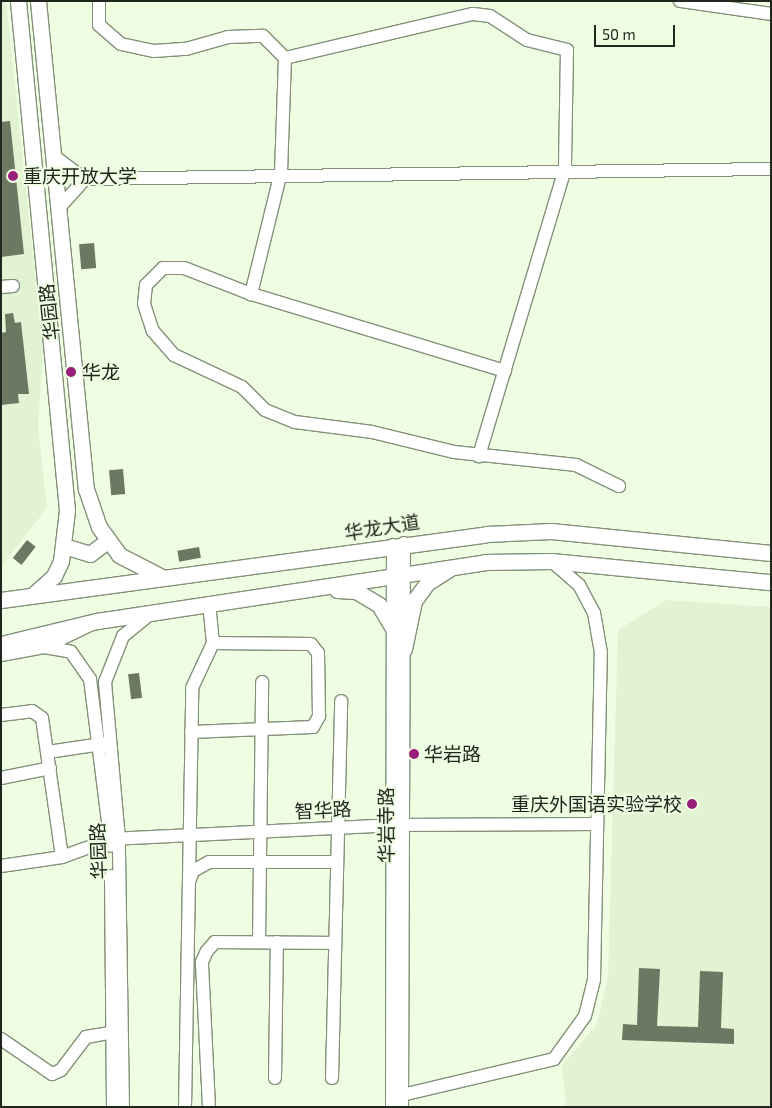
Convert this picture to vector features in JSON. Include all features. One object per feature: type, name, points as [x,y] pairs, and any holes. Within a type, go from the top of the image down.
[{"type":"main road","name":"华园路","points":[[18,1],[66,492],[64,546],[54,576],[33,595]]},
{"type":"main road","name":"华园路","points":[[38,1],[86,490],[107,541],[132,566],[168,579]]},
{"type":"main road","name":"华龙大道","points":[[1,600],[168,579],[398,544],[551,531],[771,553]]},
{"type":"main road","points":[[64,546],[90,554],[107,541]]},
{"type":"main road","points":[[1,644],[97,620],[458,564],[551,561],[771,582]]},
{"type":"main road","points":[[404,648],[410,612],[420,591],[458,564]]},
{"type":"main road","points":[[283,591],[356,591],[385,612],[395,632]]},
{"type":"street","points":[[98,1],[99,25],[121,44],[154,51],[186,49],[228,37],[263,36],[286,58],[281,172],[251,294]]},
{"type":"street","points":[[680,1],[771,14]]},
{"type":"street","points":[[286,58],[473,14],[490,16],[527,40],[567,50],[565,170],[479,456]]},
{"type":"street","points":[[54,156],[86,179],[281,172],[771,168]]},
{"type":"street","points":[[59,208],[86,179]]},
{"type":"street","points":[[505,371],[251,294],[184,268],[162,268],[146,285],[144,304],[153,331],[174,354],[242,387],[265,410],[295,422],[372,432],[479,456],[576,465],[619,486]]},
{"type":"street","name":"华岩寺路","points":[[392,1107],[404,648],[398,544]]},
{"type":"street","points":[[402,1101],[554,1059],[585,1016],[594,979],[600,653],[594,613],[579,585],[551,561]]},
{"type":"street","name":"华岩寺路","points":[[399,574],[395,632],[400,825],[402,1101]]},
{"type":"street","points":[[185,1107],[187,886],[190,835],[192,688],[213,643],[209,603]]},
{"type":"street","name":"华园路","points":[[123,1107],[115,839],[105,743],[105,682],[110,660],[123,636],[153,612]]},
{"type":"street","points":[[1,655],[44,647],[97,620]]},
{"type":"street","points":[[191,732],[313,727],[319,716],[318,653],[311,644],[213,643]]},
{"type":"street","name":"华园路","points":[[44,647],[71,652],[87,670],[105,743]]},
{"type":"street","points":[[259,942],[262,831],[262,682]]},
{"type":"street","points":[[332,1078],[334,862],[340,828],[341,701]]},
{"type":"street","points":[[1,715],[38,712],[48,752],[62,857]]},
{"type":"street","points":[[48,752],[105,743]]},
{"type":"street","points":[[1,778],[50,768]]},
{"type":"street","name":"智华路","points":[[1,866],[62,857],[115,839],[400,825],[597,824]]},
{"type":"street","name":"华园路","points":[[113,1107],[115,839]]},
{"type":"street","points":[[187,886],[194,871],[209,862],[334,862]]},
{"type":"street","points":[[210,1107],[202,962],[215,942],[333,943]]},
{"type":"street","points":[[275,1078],[277,942]]},
{"type":"street","points":[[1,1039],[52,1074],[61,1070],[86,1037],[113,1032]]},
{"type":"shaded area","name":"重庆开放大学","points":[[1,1],[6,1],[43,351],[38,426],[47,508],[1,567]]},
{"type":"shaded area","name":"重庆外国语实验学校","points":[[666,600],[771,607],[771,1107],[566,1107],[562,1065],[597,1024],[608,977],[618,630]]},
{"type":"building","points":[[10,121],[24,254],[1,257],[1,122]]},
{"type":"building","points":[[94,243],[96,268],[81,269],[79,244]]},
{"type":"building","points":[[13,313],[15,323],[21,322],[29,394],[18,394],[19,403],[1,405],[1,333],[6,332],[5,314]]},
{"type":"building","points":[[123,469],[125,494],[111,495],[109,470]]},
{"type":"building","points":[[27,540],[36,547],[22,565],[13,558]]},
{"type":"building","points":[[199,547],[201,558],[179,562],[177,551]]},
{"type":"building","points":[[139,673],[142,698],[131,699],[128,674]]},
{"type":"building","points":[[639,968],[660,969],[657,1026],[698,1027],[700,971],[723,972],[721,1028],[734,1029],[734,1044],[622,1040],[623,1024],[637,1025]]},
{"type":"place","name":"重庆开放大学","points":[[13,176]]},
{"type":"place","name":"华龙","points":[[71,372]]},
{"type":"place","name":"华岩路","points":[[414,754]]},
{"type":"place","name":"重庆外国语实验学校","points":[[692,804]]}]
